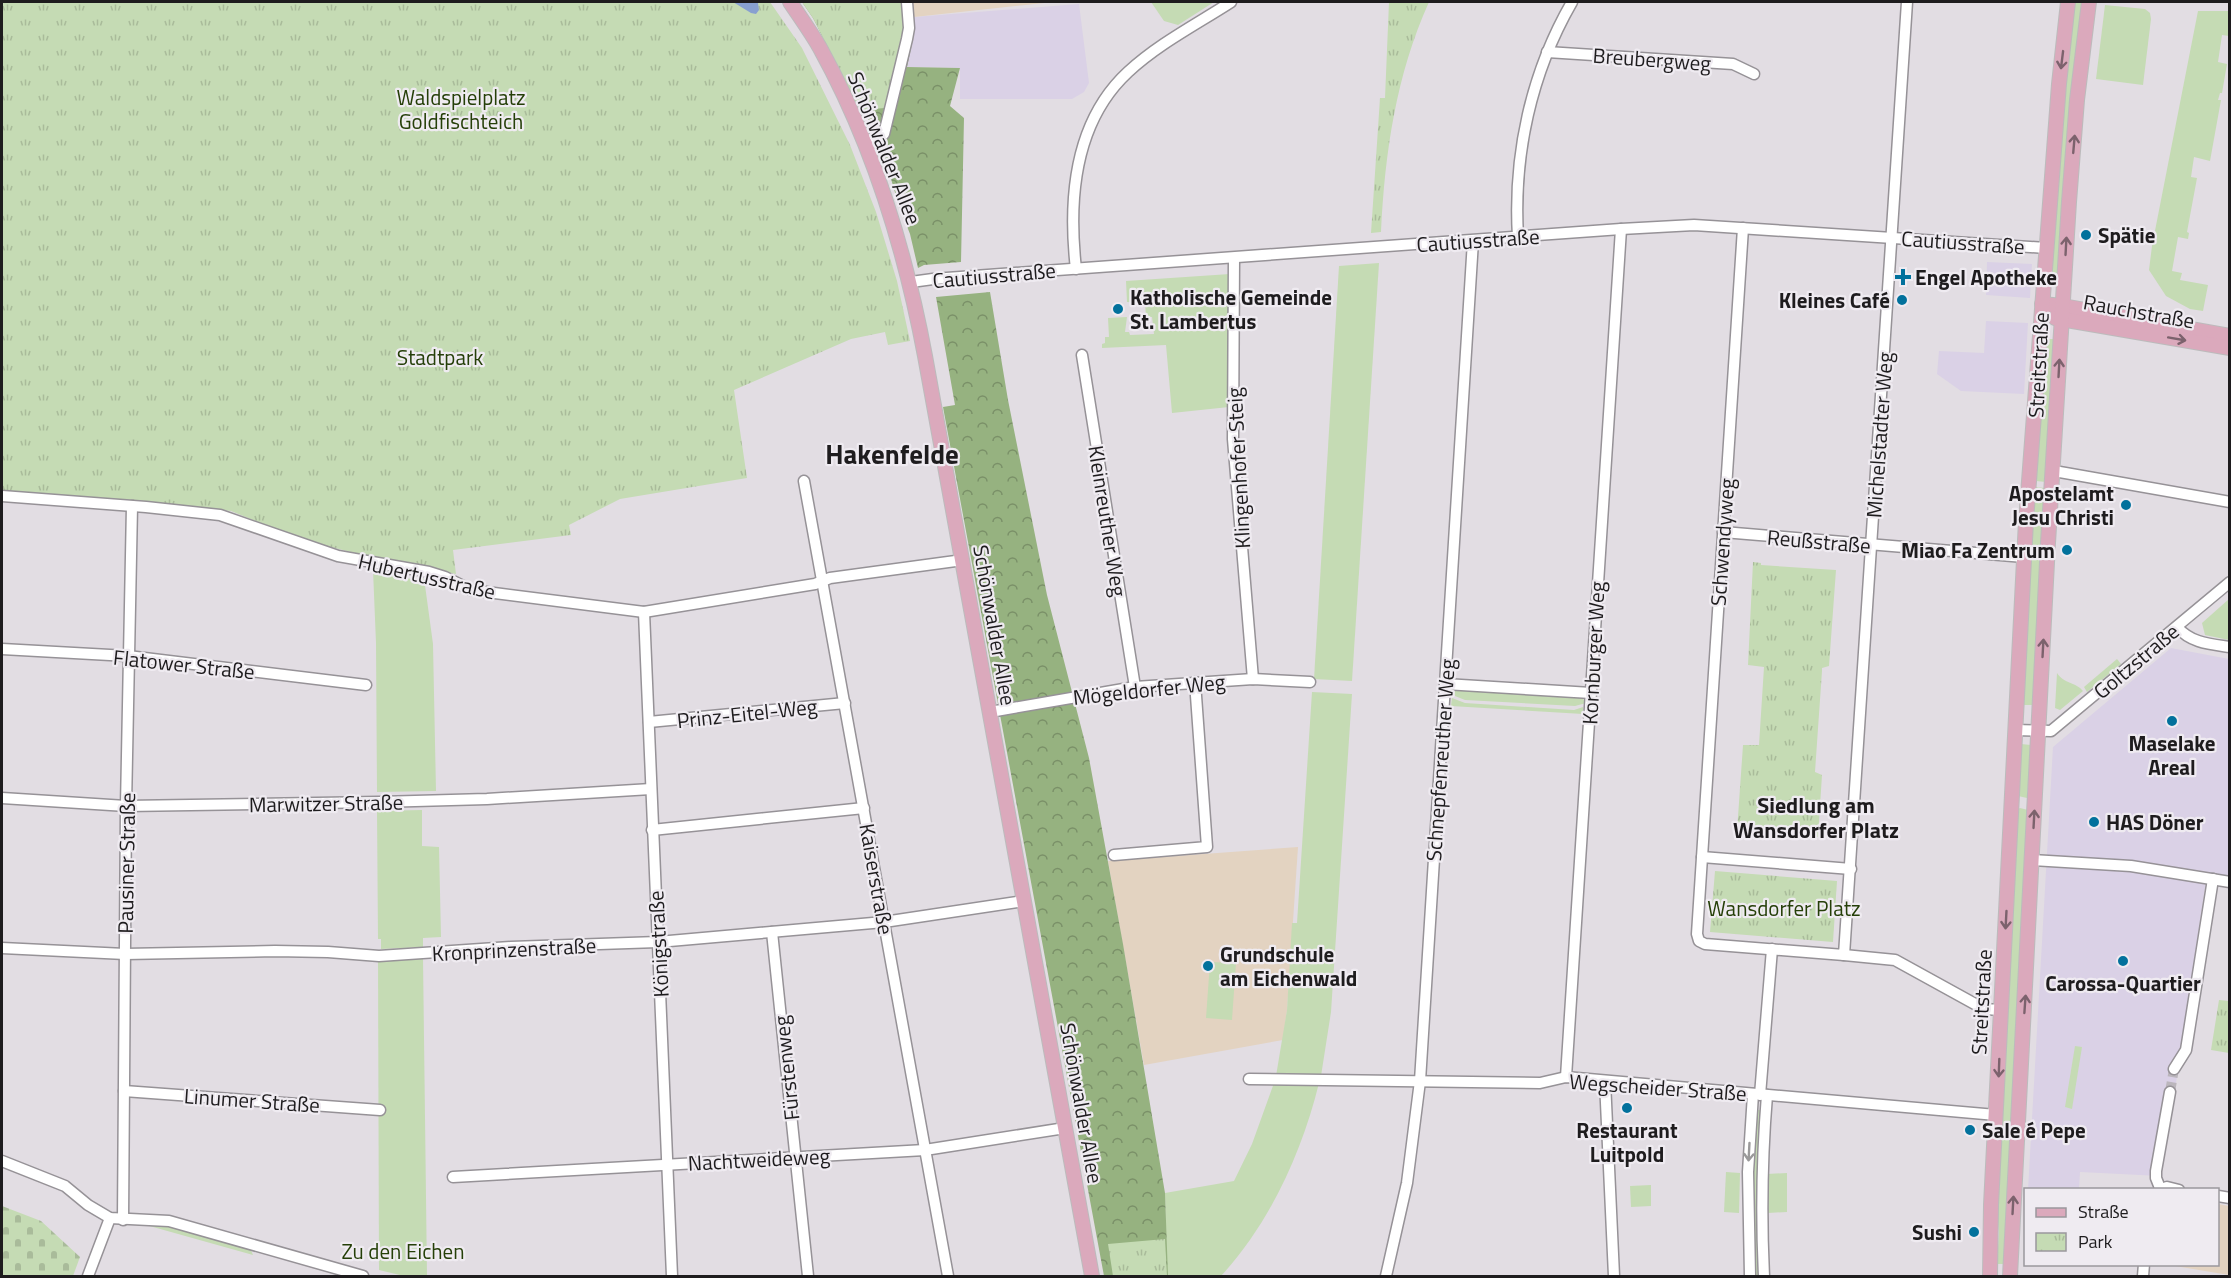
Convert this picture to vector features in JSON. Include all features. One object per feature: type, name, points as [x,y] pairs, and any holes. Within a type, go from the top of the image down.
[{"type":"main road","name":"Schönwalder Allee","points":[[790,2],[820,47],[845,96],[887,201],[911,282],[1092,1276]]},
{"type":"main road","name":"Streitstraße","points":[[1990,1276],[2024,557],[2041,311],[2059,84],[2068,2]]},
{"type":"main road","name":"Streitstraße","points":[[2010,1276],[2062,312],[2076,111],[2089,2]]},
{"type":"main road","name":"Rauchstraße","points":[[2041,311],[2229,336]]},
{"type":"main road","name":"Rauchstraße","points":[[2062,312],[2229,348]]},
{"type":"street","points":[[864,142],[884,134],[909,28],[907,2]]},
{"type":"street","points":[[1076,268],[1074,186],[1077,163],[1093,119],[1110,91],[1130,70],[1159,48],[1231,2]]},
{"type":"street","points":[[1518,237],[1517,204],[1522,141],[1537,79],[1547,52],[1572,2]]},
{"type":"street","name":"Michelstadter Weg","points":[[1851,869],[1907,2]]},
{"type":"street","name":"Breubergweg","points":[[1547,52],[1733,64],[1754,75]]},
{"type":"street","name":"Cautiusstraße","points":[[911,282],[1076,268],[1694,225],[2046,248]]},
{"type":"street","name":"Schwendyweg","points":[[1702,857],[1743,228]]},
{"type":"street","name":"Kornburger Weg","points":[[1566,1077],[1621,229]]},
{"type":"street","name":"Schnepfenreuther Weg","points":[[1386,1276],[1407,1183],[1420,1081],[1473,241]]},
{"type":"street","name":"Klingenhofer Steig","points":[[1234,258],[1233,439],[1253,679]]},
{"type":"street","name":"Kleinreuther Weg","points":[[1082,356],[1135,687]]},
{"type":"street","points":[[2054,471],[2229,502]]},
{"type":"street","name":"Kaiserstraße","points":[[804,481],[948,1276]]},
{"type":"street","name":"Hubertusstraße","points":[[2,496],[220,515],[338,556],[429,572],[471,590],[644,612],[830,578],[963,560]]},
{"type":"street","name":"Pausiner Straße","points":[[123,1220],[126,806],[132,506]]},
{"type":"street","name":"Reußstraße","points":[[1723,532],[2024,557]]},
{"type":"street","name":"Goltzstraße","points":[[2039,731],[2051,731],[2229,582]]},
{"type":"street","name":"Königstraße","points":[[644,612],[672,1276]]},
{"type":"street","points":[[2177,627],[2194,641],[2229,647]]},
{"type":"street","name":"Flatower Straße","points":[[2,649],[128,656],[366,684]]},
{"type":"street","name":"Mögeldorfer Weg","points":[[990,712],[1135,687],[1253,679],[1310,682]]},
{"type":"street","points":[[1114,855],[1207,847],[1195,682]]},
{"type":"street","points":[[1445,684],[1591,693]]},
{"type":"street","name":"Prinz-Eitel-Weg","points":[[649,722],[845,703]]},
{"type":"street","points":[[2015,730],[2039,731]]},
{"type":"street","name":"Marwitzer Straße","points":[[2,798],[126,806],[425,801],[651,789]]},
{"type":"street","points":[[652,830],[864,808]]},
{"type":"street","points":[[1844,955],[1851,869],[1702,857],[1697,934],[1699,941],[1705,944],[1895,960],[1984,1009],[2001,1010]]},
{"type":"street","points":[[2032,860],[2131,866],[2229,882]]},
{"type":"street","points":[[2174,1069],[2186,1050],[2213,879]]},
{"type":"street","name":"Kronprinzenstraße","points":[[2,948],[125,954],[275,951],[379,956],[511,947],[658,942],[884,922],[1024,901]]},
{"type":"street","name":"Fürstenweg","points":[[772,932],[808,1276]]},
{"type":"street","points":[[1750,1276],[1748,1172],[1760,1095],[1772,950]]},
{"type":"street","name":"Wegscheider Straße","points":[[1249,1079],[1540,1083],[1566,1077],[1996,1115]]},
{"type":"street","points":[[1605,1081],[1614,1276]]},
{"type":"street","name":"Linumer Straße","points":[[124,1091],[380,1110]]},
{"type":"street","points":[[2160,1188],[2156,1171],[2170,1092]]},
{"type":"street","points":[[1760,1095],[1761,1228],[1764,1276]]},
{"type":"street","name":"Nachtweideweg","points":[[453,1177],[926,1150],[1065,1128]]},
{"type":"street","points":[[2,1161],[65,1186],[88,1205],[110,1218],[169,1221],[363,1276]]},
{"type":"street","points":[[87,1276],[110,1218]]},
{"type":"shaded area","points":[[913,2],[1054,2],[914,17]]},
{"type":"shaded area","points":[[1079,4],[1089,83],[1084,92],[1072,99],[960,99],[960,68],[907,67],[913,39],[914,17]]},
{"type":"shaded area","points":[[1987,262],[2032,264],[2030,298],[1986,295]]},
{"type":"shaded area","points":[[1986,321],[2028,323],[2024,394],[1961,391],[1937,374],[1939,351],[1984,353]]},
{"type":"shaded area","points":[[2171,648],[2229,659],[2229,876],[2207,873],[2160,1176],[2080,1172],[2079,1188],[2028,1188],[2053,747]]},
{"type":"shaded area","name":"Grundschule am Eichenwald","points":[[1298,847],[1283,1040],[1144,1065],[1108,861]]},
{"type":"shaded area","points":[[2219,1204],[2229,1206],[2229,1275],[2175,1266],[2219,1266]]},
{"type":"green space","name":"Stadtpark","points":[[2,2],[770,2],[802,48],[850,145],[876,212],[897,281],[910,341],[888,345],[885,332],[851,339],[734,390],[747,478],[620,499],[569,525],[571,535],[453,550],[456,574],[361,556],[302,540],[231,511],[137,501],[2,492]]},
{"type":"green space","points":[[802,2],[913,39],[907,67],[960,68],[950,106],[964,118],[961,262],[924,265],[918,268],[910,234],[899,206],[879,138],[873,125],[860,110],[813,18]]},
{"type":"green space","points":[[802,2],[903,2],[903,37],[885,108],[860,110],[813,18]]},
{"type":"green space","points":[[1151,2],[1214,2],[1178,25],[1164,21]]},
{"type":"green space","points":[[1389,2],[1429,2],[1408,57],[1394,114],[1381,232],[1371,233],[1380,98],[1385,98]]},
{"type":"green space","points":[[2073,2],[2084,2],[2059,287],[2049,286],[2056,174]]},
{"type":"green space","points":[[2105,5],[2145,9],[2150,13],[2143,85],[2096,79]]},
{"type":"green space","points":[[2198,11],[2230,11],[2229,36],[2222,35],[2218,62],[2227,64],[2222,93],[2218,100],[2221,100],[2210,161],[2194,157],[2191,177],[2197,178],[2187,232],[2189,233],[2188,239],[2178,237],[2172,271],[2182,273],[2180,280],[2208,285],[2203,311],[2190,309],[2166,296],[2149,270]]},
{"type":"green space","points":[[2125,41],[2139,43],[2136,63],[2122,61]]},
{"type":"green space","points":[[1379,263],[1352,681],[1314,679],[1339,266]]},
{"type":"green space","points":[[1230,274],[1229,407],[1172,413],[1166,345],[1102,348],[1105,337],[1109,337],[1108,318],[1127,317],[1125,332],[1129,332],[1130,335],[1154,334],[1152,317],[1146,317],[1145,303],[1127,302],[1126,281]]},
{"type":"green space","points":[[990,292],[1008,400],[1047,595],[1089,758],[1123,944],[1165,1193],[1168,1276],[1104,1276],[943,407],[955,405],[936,297]]},
{"type":"green space","points":[[2046,339],[2056,339],[2046,482],[2036,481]]},
{"type":"green space","points":[[2035,487],[2045,488],[2034,705],[2023,705]]},
{"type":"green space","points":[[1753,562],[1761,563],[1761,565],[1836,570],[1829,666],[1822,668],[1815,772],[1822,775],[1818,837],[1737,831],[1743,745],[1759,745],[1764,667],[1748,665]]},
{"type":"green space","points":[[373,570],[411,579],[424,578],[433,644],[436,791],[377,792]]},
{"type":"green space","points":[[2229,599],[2229,640],[2205,635],[2202,623]]},
{"type":"green space","points":[[2117,659],[2121,664],[2087,692],[2084,687]]},
{"type":"green space","points":[[2057,673],[2083,691],[2060,710],[2055,708]]},
{"type":"green space","points":[[1458,689],[1580,695],[1586,703],[1575,706],[1465,700],[1455,696],[1453,692]]},
{"type":"green space","points":[[1312,692],[1352,694],[1331,1012],[1321,1076],[1276,1076],[1287,1010],[1292,923],[1297,923]]},
{"type":"green space","points":[[1452,698],[1465,703],[1574,710],[1583,707],[1583,714],[1451,706]]},
{"type":"green space","points":[[2021,744],[2031,745],[2027,798],[2018,796]]},
{"type":"green space","points":[[2020,808],[2028,810],[2004,1264],[1997,1264],[1999,1232],[1997,1212],[2017,810]]},
{"type":"green space","points":[[422,810],[422,846],[439,847],[441,937],[423,938],[423,947],[381,949],[381,939],[378,939],[377,811]]},
{"type":"green space","name":"Wansdorfer Platz","points":[[1715,871],[1837,881],[1833,942],[1710,932]]},
{"type":"green space","name":"Zu den Eichen","points":[[423,958],[427,1276],[404,1276],[379,1270],[378,959]]},
{"type":"green space","points":[[1210,962],[1236,963],[1232,1020],[1206,1018]]},
{"type":"green space","points":[[2219,1000],[2229,1001],[2229,1053],[2211,1050]]},
{"type":"green space","points":[[2075,1046],[2082,1047],[2072,1109],[2065,1107]]},
{"type":"green space","points":[[1274,1083],[1319,1083],[1303,1135],[1282,1186],[1269,1210],[1239,1255],[1221,1276],[1167,1276],[1165,1193],[1234,1181],[1252,1144]]},
{"type":"green space","points":[[1756,1110],[1762,1110],[1760,1276],[1753,1276],[1750,1206]]},
{"type":"green space","points":[[1726,1172],[1740,1173],[1739,1213],[1724,1212]]},
{"type":"green space","points":[[1787,1173],[1787,1212],[1768,1213],[1767,1174]]},
{"type":"green space","points":[[1651,1185],[1651,1206],[1631,1207],[1630,1186]]},
{"type":"green space","points":[[2,1206],[41,1221],[80,1257],[73,1276],[2,1276]]},
{"type":"green space","points":[[146,1225],[169,1226],[250,1248],[253,1255]]},
{"type":"green space","points":[[1165,1239],[1167,1276],[1113,1276],[1108,1244]]},
{"type":"water","points":[[733,2],[755,2],[758,3],[759,10],[756,14],[751,13]]},
{"type":"tunnel","points":[[2170,1092],[2174,1069]]},
{"type":"place","name":"Spätie","points":[[2086,235]]},
{"type":"place","name":"Engel Apotheke","points":[[1903,277]]},
{"type":"place","name":"Kleines Café","points":[[1902,300]]},
{"type":"place","name":"Katholische Gemeinde St. Lambertus","points":[[1118,309]]},
{"type":"place","name":"Apostelamt Jesu Christi","points":[[2126,505]]},
{"type":"place","name":"Miao Fa Zentrum","points":[[2067,550]]},
{"type":"place","name":"Maselake Areal","points":[[2172,721]]},
{"type":"place","name":"HAS Döner","points":[[2094,822]]},
{"type":"place","name":"Carossa-Quartier","points":[[2123,961]]},
{"type":"place","name":"Grundschule am Eichenwald","points":[[1208,966]]},
{"type":"place","name":"Restaurant Luitpold","points":[[1627,1108]]},
{"type":"place","name":"Sale é Pepe","points":[[1970,1130]]},
{"type":"place","name":"Sushi","points":[[1974,1232]]},
{"type":"district","name":"Hakenfelde","points":[[892,453]]},
{"type":"district","name":"Siedlung am Wansdorfer Platz","points":[[1816,818]]},
{"type":"park label","name":"Waldspielplatz Goldfischteich","points":[[461,109]]}]
